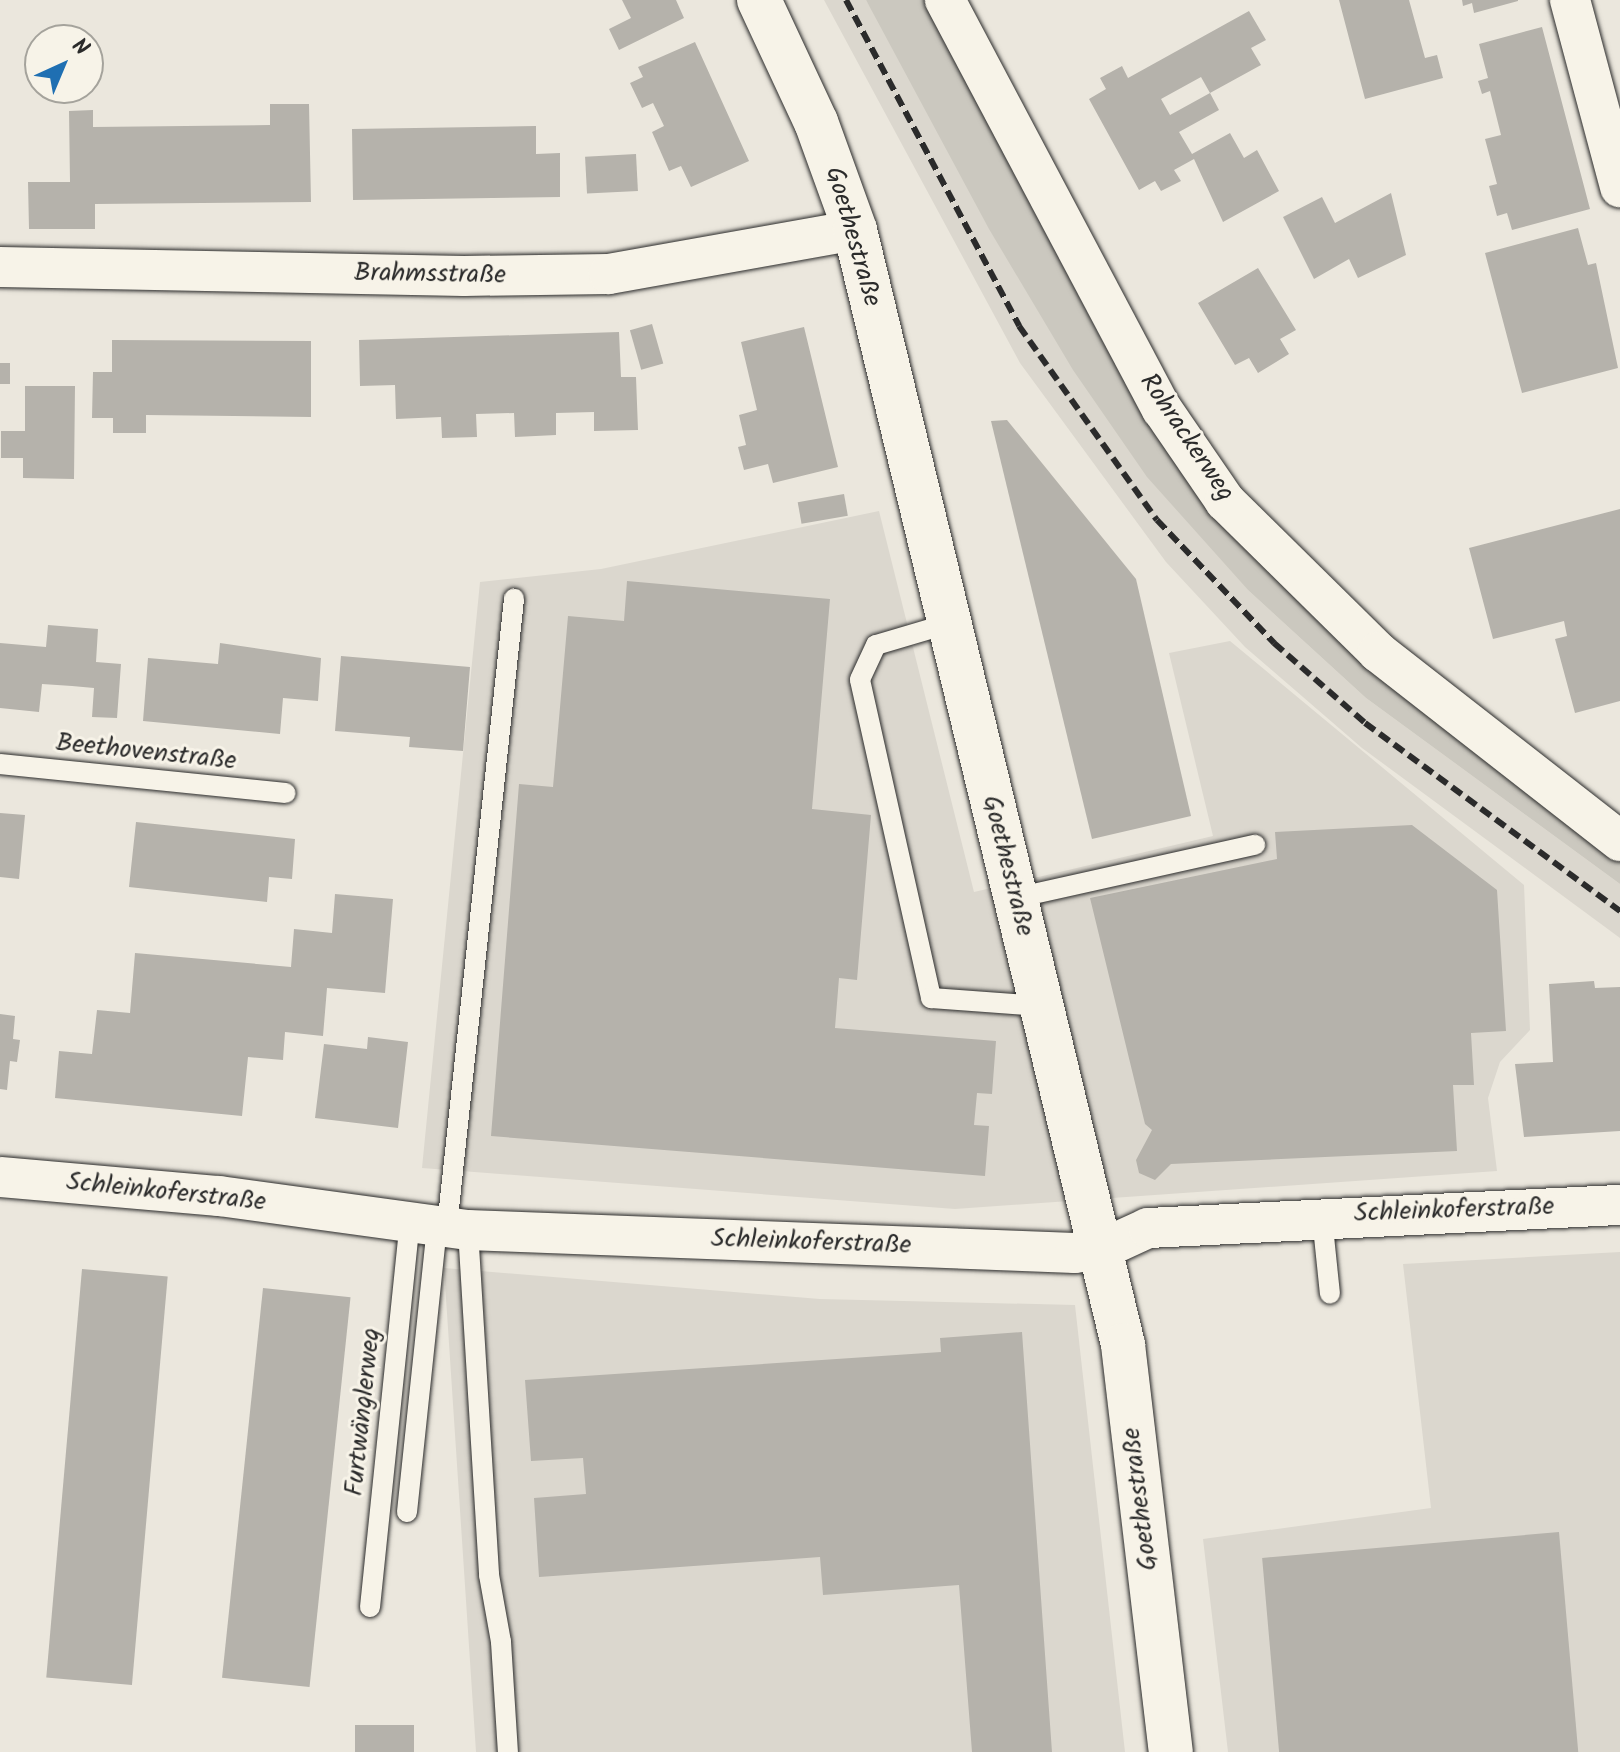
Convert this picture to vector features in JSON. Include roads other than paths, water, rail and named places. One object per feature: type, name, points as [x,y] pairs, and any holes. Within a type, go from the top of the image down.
[{"type":"street","name":"Goethestraße","points":[[759,0],[816,122],[855,230],[947,624],[1123,1345],[1171,1752]]},
{"type":"street","name":"Rohrackerweg","points":[[945,0],[1162,409],[1225,501],[1378,652],[1620,841]]},
{"type":"street","points":[[1570,0],[1620,187]]},
{"type":"street","name":"Brahmsstraße","points":[[0,267],[609,274],[855,230]]},
{"type":"street","name":"Schleinkoferstraße","points":[[0,1177],[219,1196],[440,1226],[1100,1250],[1148,1228],[1322,1217],[1620,1205]]},
{"type":"lane","points":[[407,1512],[514,599]]},
{"type":"lane","points":[[947,624],[876,645],[860,680],[931,998],[1041,1006]]},
{"type":"lane","name":"Beethovenstraße","points":[[0,764],[286,793]]},
{"type":"lane","points":[[1015,898],[1255,845]]},
{"type":"lane","points":[[1322,1217],[1330,1294]]},
{"type":"lane","points":[[440,1226],[501,1642],[508,1752]]},
{"type":"lane","name":"Furtwänglerweg","points":[[370,1607],[440,1226]]},
{"type":"railway","points":[[846,0],[1019,326],[1157,520],[1274,643],[1365,723],[1620,911]]}]
